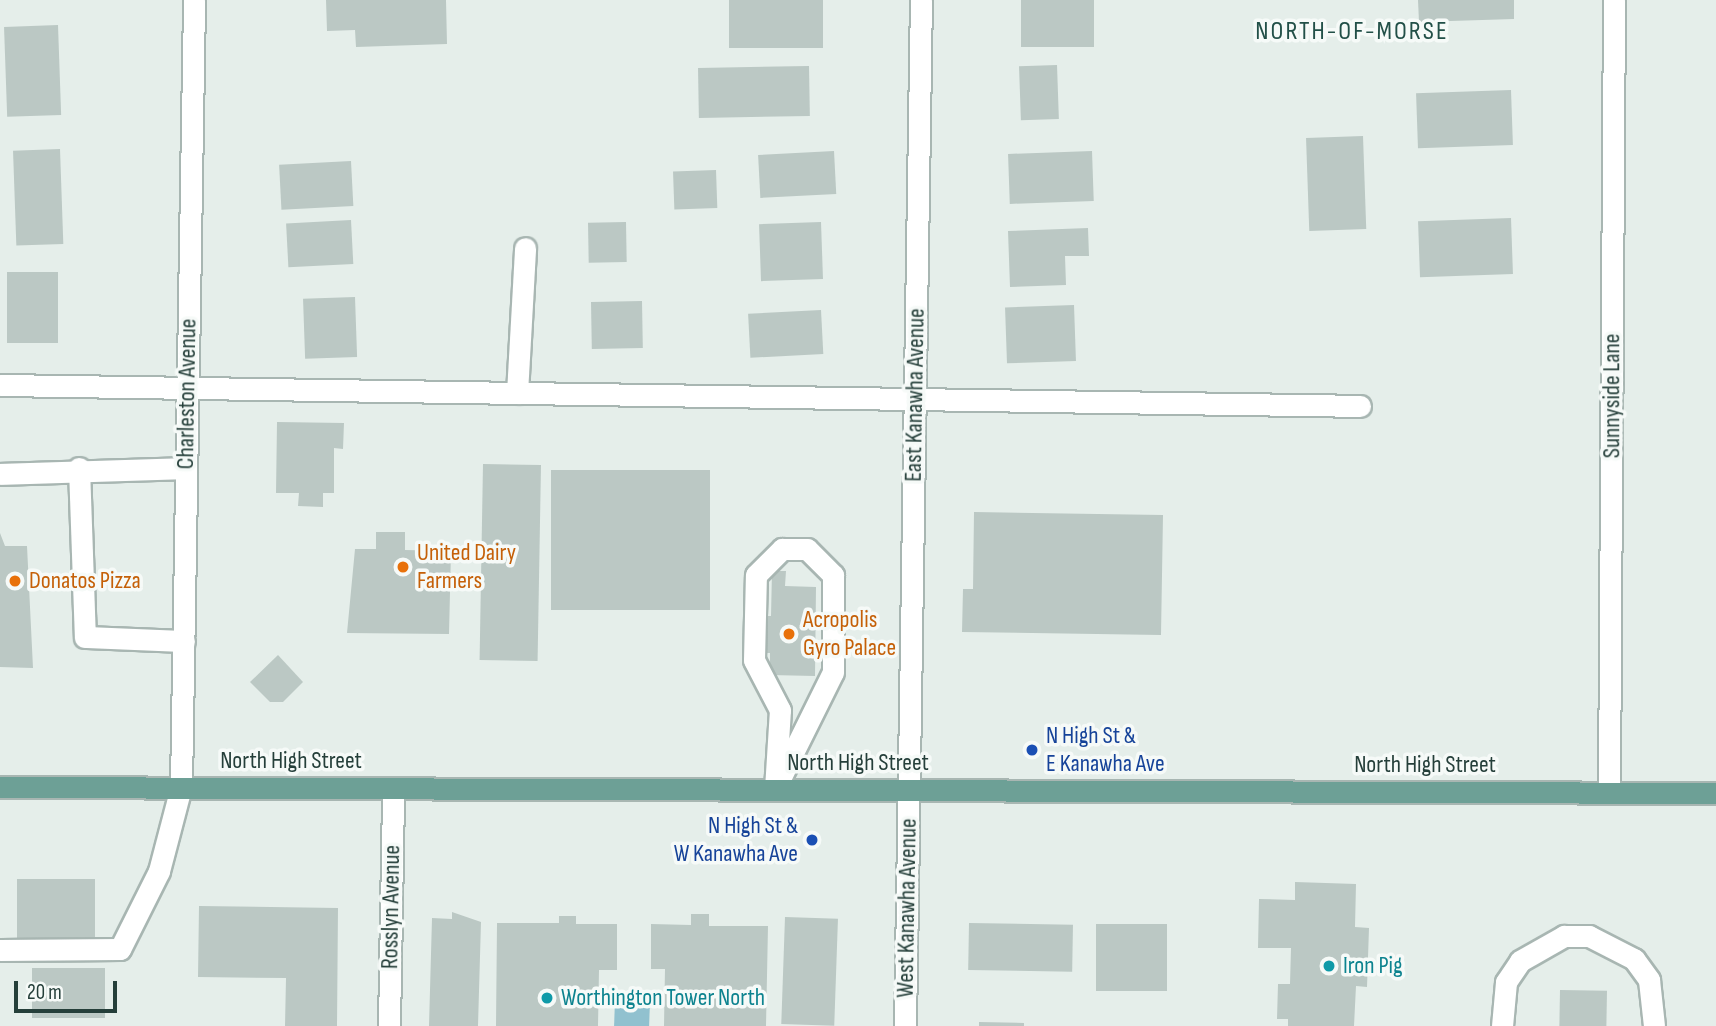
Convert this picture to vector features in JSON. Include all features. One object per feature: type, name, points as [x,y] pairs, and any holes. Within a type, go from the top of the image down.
[{"type":"main road","name":"North High Street","points":[[0,787],[1716,793]]},
{"type":"street","name":"Charleston Avenue","points":[[0,950],[120,949],[159,871],[181,787],[194,0]]},
{"type":"street","name":"East Kanawha Avenue","points":[[908,790],[921,0]]},
{"type":"street","name":"Sunnyside Lane","points":[[1609,792],[1614,0]]},
{"type":"street","points":[[517,393],[524,248]]},
{"type":"street","points":[[0,386],[1360,406]]},
{"type":"street","points":[[79,468],[85,637],[184,640]]},
{"type":"street","points":[[0,474],[79,468],[186,468]]},
{"type":"street","points":[[796,547],[818,555],[833,575],[833,672],[775,789],[780,710],[754,660],[755,575],[771,555],[796,547]]},
{"type":"street","name":"Rosslyn Avenue","points":[[389,1026],[393,788]]},
{"type":"street","name":"West Kanawha Avenue","points":[[905,1026],[908,790]]},
{"type":"street","points":[[1502,1026],[1506,982],[1520,961],[1564,936],[1589,936],[1634,959],[1649,981],[1654,1026]]},
{"type":"water","points":[[615,1000],[650,1001],[649,1026],[614,1026]]},
{"type":"building","points":[[326,0],[446,0],[447,44],[356,47],[355,30],[327,31]]},
{"type":"building","points":[[729,0],[823,0],[823,48],[729,48]]},
{"type":"building","points":[[1021,0],[1094,0],[1094,47],[1021,47]]},
{"type":"building","points":[[1418,0],[1514,0],[1514,19],[1419,22]]},
{"type":"building","points":[[58,25],[61,115],[7,117],[4,27]]},
{"type":"building","points":[[1057,65],[1059,119],[1021,120],[1019,66]]},
{"type":"building","points":[[809,66],[810,116],[699,118],[698,68]]},
{"type":"building","points":[[1511,90],[1513,145],[1418,148],[1416,93]]},
{"type":"building","points":[[1363,136],[1366,229],[1309,231],[1306,138]]},
{"type":"building","points":[[60,149],[63,244],[16,246],[13,151]]},
{"type":"building","points":[[834,151],[836,194],[760,198],[758,155]]},
{"type":"building","points":[[1092,151],[1094,201],[1010,204],[1008,154]]},
{"type":"building","points":[[351,161],[353,206],[281,210],[279,165]]},
{"type":"building","points":[[716,170],[717,208],[674,209],[673,172]]},
{"type":"building","points":[[1511,218],[1513,274],[1420,277],[1418,221]]},
{"type":"building","points":[[351,220],[353,264],[288,267],[286,223]]},
{"type":"building","points":[[626,222],[627,262],[589,263],[588,223]]},
{"type":"building","points":[[821,222],[823,279],[761,281],[759,224]]},
{"type":"building","points":[[1088,228],[1089,256],[1065,256],[1066,285],[1010,287],[1008,231]]},
{"type":"building","points":[[7,272],[58,272],[58,343],[7,343]]},
{"type":"building","points":[[355,297],[357,357],[305,359],[303,299]]},
{"type":"building","points":[[642,301],[643,348],[592,349],[591,302]]},
{"type":"building","points":[[1074,305],[1076,361],[1007,363],[1005,307]]},
{"type":"building","points":[[821,310],[823,354],[750,358],[748,314]]},
{"type":"building","points":[[277,422],[344,423],[343,449],[334,448],[334,493],[323,493],[323,507],[298,506],[299,493],[276,493]]},
{"type":"building","points":[[483,464],[541,465],[538,661],[480,660]]},
{"type":"building","points":[[551,470],[710,470],[710,610],[551,610]]},
{"type":"building","points":[[974,512],[1163,515],[1161,635],[962,632],[963,589],[973,589]]},
{"type":"building","name":"United Dairy Farmers","points":[[376,532],[405,532],[405,550],[451,551],[449,634],[347,633],[355,549],[376,549]]},
{"type":"building","name":"Donatos Pizza","points":[[0,533],[5,546],[27,546],[33,668],[0,667]]},
{"type":"building","name":"Acropolis Gyro Palace","points":[[772,571],[786,571],[785,586],[816,587],[815,676],[770,675],[770,653],[762,653],[762,616],[771,616]]},
{"type":"building","points":[[278,655],[303,682],[283,702],[270,702],[250,682]]},
{"type":"building","points":[[17,879],[95,879],[95,941],[17,941]]},
{"type":"building","name":"Iron Pig","points":[[1295,882],[1356,884],[1355,927],[1369,928],[1367,987],[1356,986],[1354,1026],[1288,1026],[1288,1019],[1277,1019],[1278,984],[1290,984],[1291,948],[1258,948],[1259,899],[1295,900]]},
{"type":"building","points":[[199,906],[338,908],[337,1026],[285,1026],[286,978],[198,977]]},
{"type":"building","points":[[452,912],[481,922],[478,1026],[429,1026],[432,918],[452,919]]},
{"type":"building","points":[[691,914],[709,914],[709,926],[768,926],[766,1026],[664,1026],[665,969],[651,969],[651,924],[691,925]]},
{"type":"building","name":"Worthington Tower North","points":[[559,916],[576,916],[576,924],[617,924],[617,970],[599,970],[598,1026],[496,1026],[497,923],[559,923]]},
{"type":"building","points":[[785,917],[838,919],[834,1026],[781,1024]]},
{"type":"building","points":[[969,923],[1073,925],[1072,972],[968,970]]},
{"type":"building","points":[[1096,924],[1167,924],[1167,991],[1096,991]]},
{"type":"building","points":[[32,968],[105,968],[105,1018],[32,1018]]},
{"type":"building","points":[[1560,990],[1607,991],[1606,1026],[1559,1026]]},
{"type":"building","points":[[979,1022],[1024,1023],[1024,1026],[979,1026]]},
{"type":"place","name":"United Dairy Farmers","points":[[403,567]]},
{"type":"place","name":"Donatos Pizza","points":[[15,581]]},
{"type":"place","name":"Acropolis Gyro Palace","points":[[789,634]]},
{"type":"place","name":"N High St & E Kanawha Ave","points":[[1032,750]]},
{"type":"place","name":"N High St & W Kanawha Ave","points":[[812,840]]},
{"type":"place","name":"Iron Pig","points":[[1329,966]]},
{"type":"place","name":"Worthington Tower North","points":[[547,998]]},
{"type":"district","name":"NORTH-OF-MORSE","points":[[1352,32]]}]
